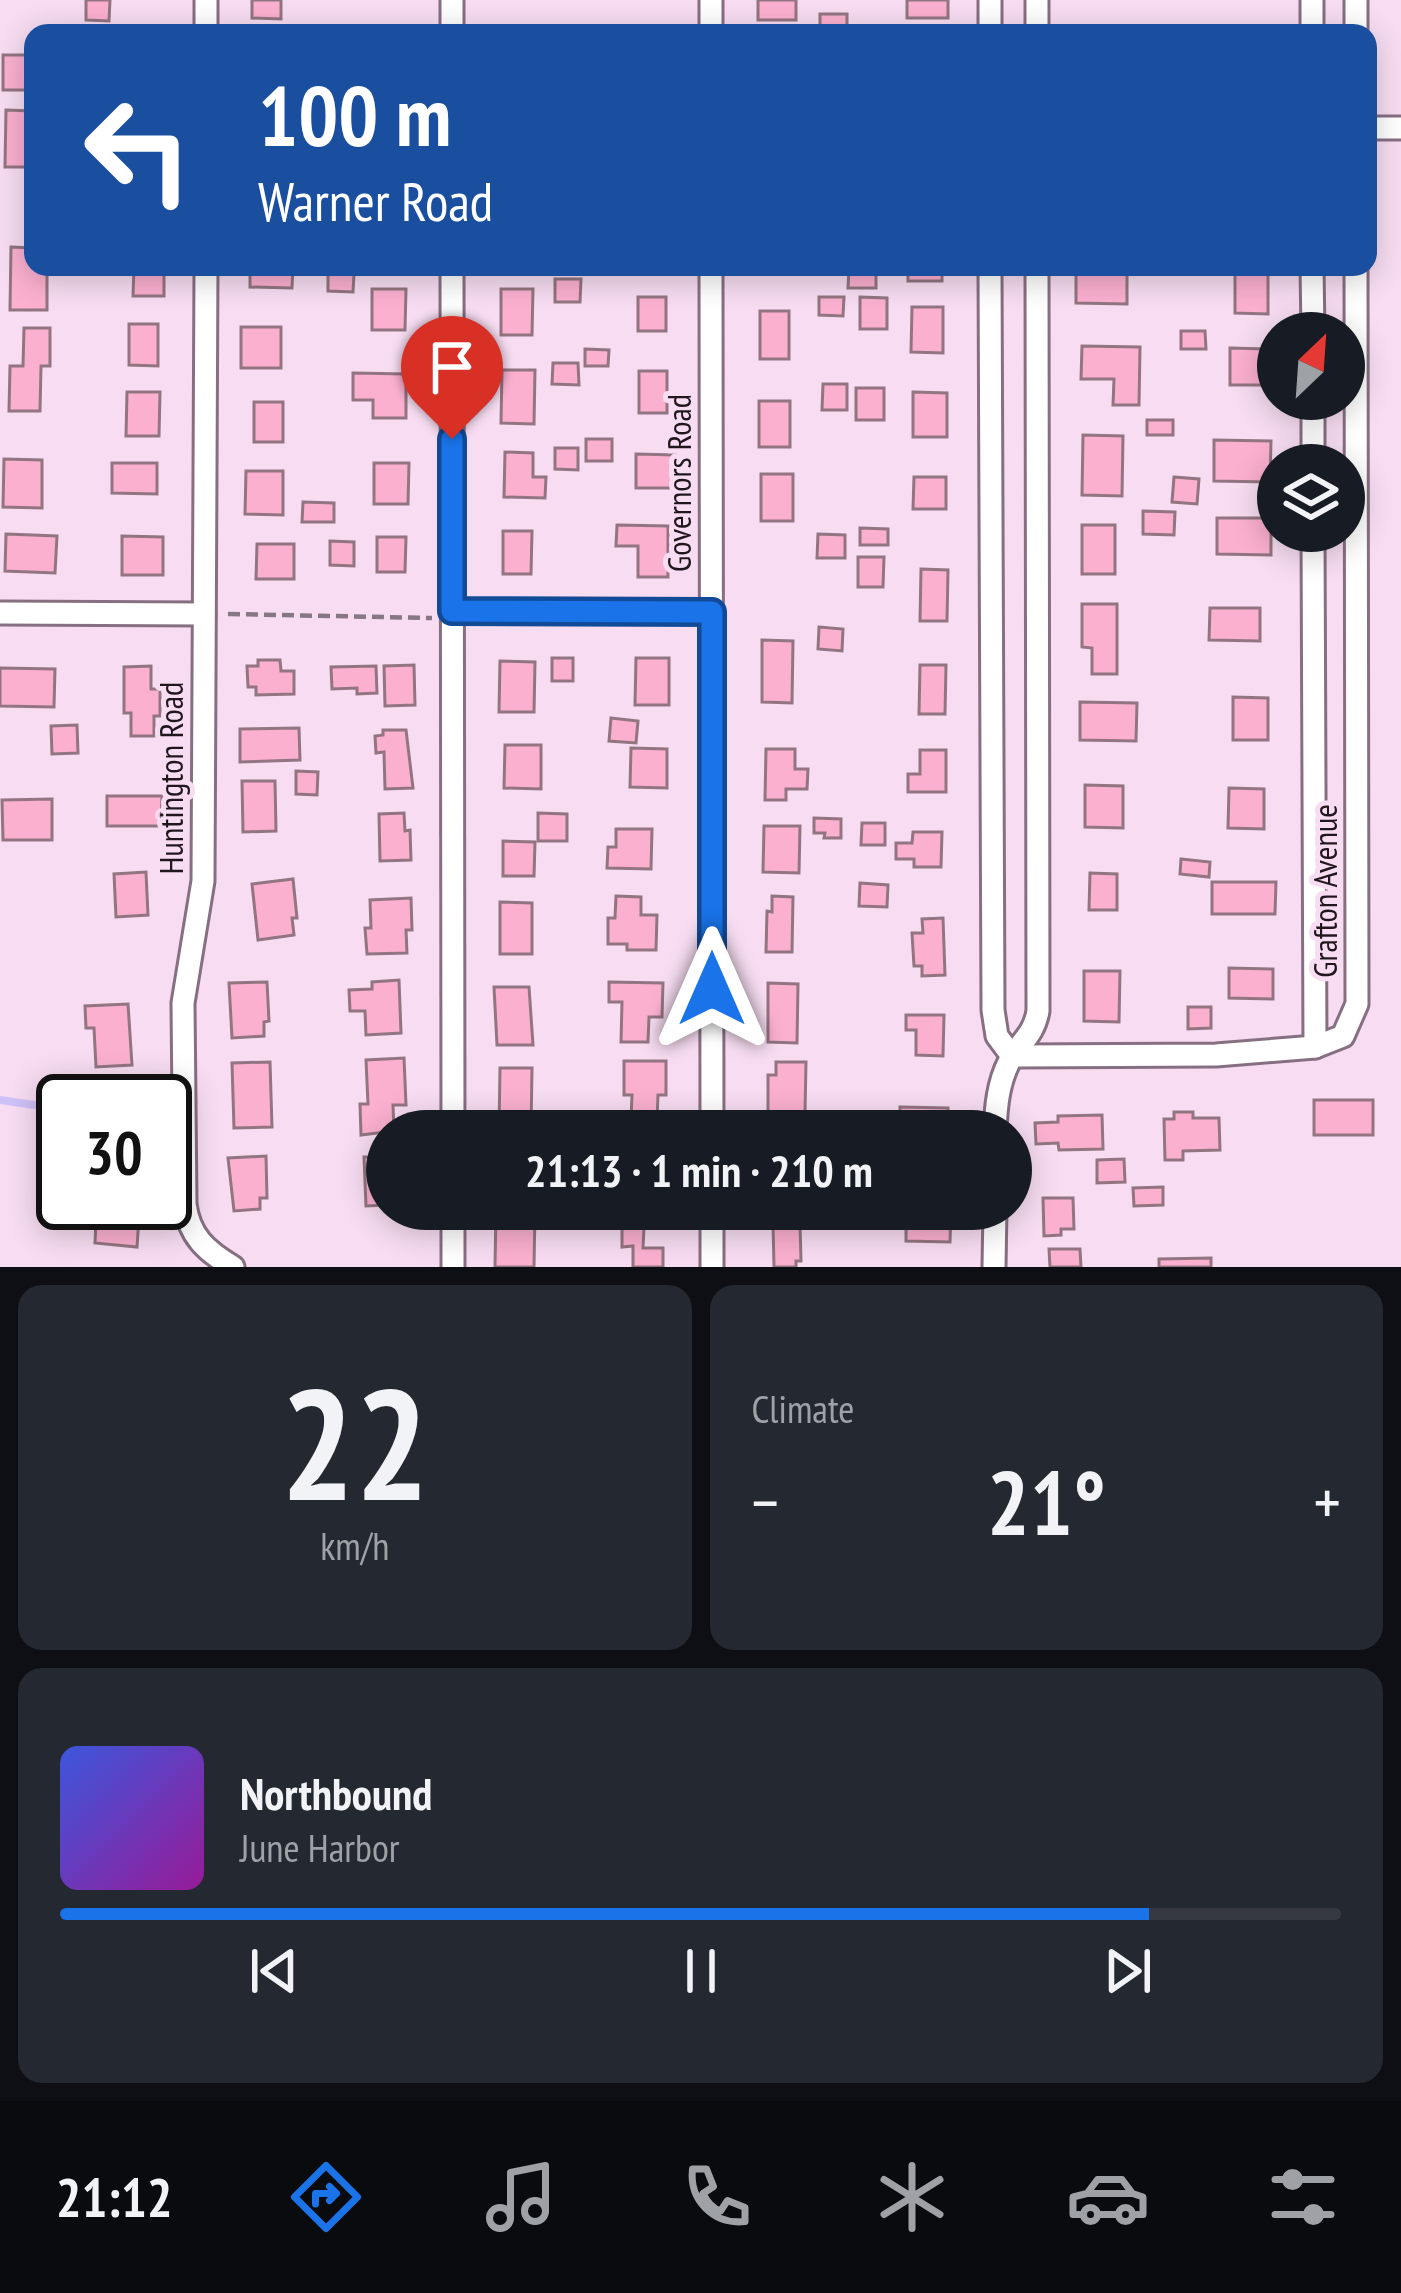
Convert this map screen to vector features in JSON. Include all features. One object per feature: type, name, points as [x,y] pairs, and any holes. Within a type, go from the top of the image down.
[{"type":"street","name":"Huntington Road","points":[[206,276],[203,881],[183,1003],[184,1204],[190,1231],[233,1267]]},
{"type":"street","points":[[452,276],[453,1110]]},
{"type":"street","name":"Governors Road","points":[[711,276],[712,1110]]},
{"type":"street","points":[[990,276],[993,1010],[998,1036],[1012,1056]]},
{"type":"street","points":[[997,1110],[1000,1084],[1012,1056],[1031,1035],[1038,1011],[1037,276]]},
{"type":"street","points":[[1312,276],[1312,312]]},
{"type":"street","name":"Grafton Avenue","points":[[1313,552],[1315,1048],[1343,1036],[1357,1004],[1356,276]]},
{"type":"street","points":[[452,614],[712,612]]},
{"type":"street","points":[[0,614],[204,614]]},
{"type":"street","points":[[1012,1056],[1216,1055],[1315,1048]]},
{"type":"street","points":[[453,1230],[453,1267]]},
{"type":"street","points":[[712,1230],[712,1267]]},
{"type":"street","points":[[994,1267],[995,1230]]},
{"type":"path","points":[[204,614],[345,618],[452,614]]},
{"type":"building","points":[[86,0],[110,0],[109,21],[86,20]]},
{"type":"building","points":[[252,0],[281,0],[281,19],[252,18]]},
{"type":"building","points":[[758,0],[796,0],[796,20],[758,20]]},
{"type":"building","points":[[907,0],[948,0],[948,18],[907,18]]},
{"type":"building","points":[[820,14],[847,14],[847,24],[820,24]]},
{"type":"building","points":[[3,55],[24,55],[24,90],[3,90]]},
{"type":"building","points":[[6,110],[24,111],[24,167],[5,167]]},
{"type":"building","points":[[11,247],[24,248],[24,276],[47,276],[47,310],[10,310]]},
{"type":"building","points":[[134,276],[164,276],[164,296],[133,296]]},
{"type":"building","points":[[250,276],[293,276],[292,288],[250,287]]},
{"type":"building","points":[[328,276],[354,276],[353,292],[328,291]]},
{"type":"building","points":[[849,276],[876,276],[876,288],[848,288]]},
{"type":"building","points":[[908,276],[942,276],[942,281],[908,281]]},
{"type":"building","points":[[1076,276],[1127,276],[1127,304],[1076,303]]},
{"type":"building","points":[[1235,276],[1268,276],[1268,312],[1235,313]]},
{"type":"building","points":[[555,279],[581,279],[580,302],[555,302]]},
{"type":"building","points":[[372,289],[406,289],[405,330],[372,330]]},
{"type":"building","points":[[501,289],[533,289],[532,335],[501,335]]},
{"type":"building","points":[[638,297],[666,297],[666,331],[638,331]]},
{"type":"building","points":[[819,297],[844,297],[843,316],[819,315]]},
{"type":"building","points":[[860,297],[887,298],[887,329],[860,329]]},
{"type":"building","points":[[912,307],[943,307],[943,353],[911,352]]},
{"type":"building","points":[[760,311],[789,311],[789,359],[760,359]]},
{"type":"building","points":[[129,324],[158,324],[158,366],[129,365]]},
{"type":"building","points":[[241,327],[281,327],[281,368],[241,368]]},
{"type":"building","points":[[24,328],[50,328],[50,366],[41,366],[40,411],[9,411],[10,366],[23,366]]},
{"type":"building","points":[[1181,331],[1205,331],[1206,349],[1181,349]]},
{"type":"building","points":[[1082,346],[1140,347],[1139,405],[1113,405],[1114,379],[1081,379]]},
{"type":"building","points":[[1230,348],[1257,349],[1257,385],[1230,385]]},
{"type":"building","points":[[585,349],[609,350],[608,366],[585,366]]},
{"type":"building","points":[[553,363],[578,363],[579,385],[552,384]]},
{"type":"building","points":[[502,370],[535,370],[534,424],[501,423]]},
{"type":"building","points":[[639,371],[667,371],[667,413],[639,413]]},
{"type":"building","points":[[353,373],[406,374],[406,418],[373,418],[373,400],[353,400]]},
{"type":"building","points":[[823,384],[847,384],[847,410],[822,410]]},
{"type":"building","points":[[856,388],[884,388],[884,420],[856,420]]},
{"type":"building","points":[[127,392],[160,392],[159,436],[126,436]]},
{"type":"building","points":[[913,392],[947,393],[947,437],[913,437]]},
{"type":"building","points":[[759,401],[790,401],[790,447],[759,447]]},
{"type":"building","points":[[254,402],[283,402],[283,442],[254,442]]},
{"type":"building","points":[[1147,420],[1173,420],[1173,435],[1147,435]]},
{"type":"building","points":[[1083,435],[1123,436],[1122,496],[1082,495]]},
{"type":"building","points":[[586,439],[612,439],[612,461],[586,461]]},
{"type":"building","points":[[1214,440],[1271,441],[1257,444],[1257,482],[1214,481]]},
{"type":"building","points":[[555,448],[578,448],[578,470],[555,469]]},
{"type":"building","points":[[505,452],[533,453],[533,477],[546,477],[545,498],[504,497]]},
{"type":"building","points":[[636,454],[675,455],[675,488],[636,488]]},
{"type":"building","points":[[4,459],[42,460],[42,508],[3,507]]},
{"type":"building","points":[[112,463],[157,463],[157,494],[112,493]]},
{"type":"building","points":[[374,463],[409,463],[408,504],[374,504]]},
{"type":"building","points":[[246,471],[283,471],[283,515],[245,514]]},
{"type":"building","points":[[761,474],[793,474],[793,521],[761,521]]},
{"type":"building","points":[[914,477],[946,477],[946,509],[913,509]]},
{"type":"building","points":[[1174,477],[1199,479],[1197,504],[1172,502]]},
{"type":"building","points":[[303,502],[334,503],[334,522],[302,522]]},
{"type":"building","points":[[1143,511],[1175,512],[1174,535],[1143,534]]},
{"type":"building","points":[[1217,518],[1257,518],[1257,552],[1271,552],[1271,555],[1217,554]]},
{"type":"building","points":[[617,525],[668,526],[668,577],[638,577],[638,546],[616,546]]},
{"type":"building","points":[[1082,525],[1115,525],[1115,574],[1082,574]]},
{"type":"building","points":[[860,528],[888,529],[888,545],[860,545]]},
{"type":"building","points":[[503,531],[532,531],[531,574],[503,574]]},
{"type":"building","points":[[6,534],[57,536],[55,573],[5,571]]},
{"type":"building","points":[[818,534],[845,535],[845,558],[817,558]]},
{"type":"building","points":[[122,536],[163,537],[163,575],[122,575]]},
{"type":"building","points":[[377,537],[406,537],[405,572],[377,572]]},
{"type":"building","points":[[330,541],[354,542],[354,566],[330,565]]},
{"type":"building","points":[[257,544],[294,544],[294,579],[256,579]]},
{"type":"building","points":[[858,557],[884,557],[883,587],[858,587]]},
{"type":"building","points":[[921,569],[948,570],[947,621],[920,621]]},
{"type":"building","points":[[1082,604],[1117,604],[1117,674],[1092,674],[1092,648],[1082,647]]},
{"type":"building","points":[[1210,608],[1260,608],[1260,641],[1209,640]]},
{"type":"building","points":[[819,627],[843,629],[842,651],[818,649]]},
{"type":"building","points":[[762,640],[793,641],[792,703],[762,702]]},
{"type":"building","points":[[552,658],[573,658],[573,681],[552,681]]},
{"type":"building","points":[[636,658],[669,658],[669,705],[635,705]]},
{"type":"building","points":[[258,660],[280,660],[281,671],[294,671],[294,694],[256,695],[256,687],[248,687],[247,666],[258,666]]},
{"type":"building","points":[[500,661],[535,662],[534,712],[499,712]]},
{"type":"building","points":[[414,665],[415,705],[385,706],[384,666]]},
{"type":"building","points":[[920,665],[946,665],[945,714],[919,714]]},
{"type":"building","points":[[151,666],[151,689],[160,689],[160,716],[154,716],[154,736],[131,736],[131,713],[124,713],[124,667]]},
{"type":"building","points":[[376,666],[377,693],[332,689],[331,667]]},
{"type":"building","points":[[0,668],[55,669],[54,707],[0,706]]},
{"type":"building","points":[[1233,697],[1268,698],[1268,740],[1233,740]]},
{"type":"building","points":[[1080,702],[1137,703],[1136,741],[1080,740]]},
{"type":"building","points":[[611,718],[638,721],[636,743],[609,741]]},
{"type":"building","points":[[77,725],[78,753],[52,754],[51,726]]},
{"type":"building","points":[[299,728],[300,760],[240,762],[240,729]]},
{"type":"building","points":[[383,730],[406,730],[413,788],[385,789],[384,752],[376,753],[375,736],[383,735]]},
{"type":"building","points":[[505,745],[541,745],[541,789],[504,788]]},
{"type":"building","points":[[631,748],[667,749],[667,788],[630,787]]},
{"type":"building","points":[[766,749],[795,749],[795,769],[808,769],[807,789],[786,789],[786,800],[765,800]]},
{"type":"building","points":[[920,750],[946,750],[946,792],[908,792],[908,774],[920,774]]},
{"type":"building","points":[[296,771],[318,772],[317,795],[296,794]]},
{"type":"building","points":[[242,781],[275,781],[276,831],[243,832]]},
{"type":"building","points":[[1085,785],[1123,786],[1123,828],[1085,827]]},
{"type":"building","points":[[1229,788],[1264,789],[1264,829],[1228,828]]},
{"type":"building","points":[[107,796],[162,796],[161,826],[107,826]]},
{"type":"building","points":[[52,799],[52,840],[3,840],[2,800]]},
{"type":"building","points":[[404,813],[411,860],[380,861],[379,814]]},
{"type":"building","points":[[538,813],[567,814],[567,841],[538,841]]},
{"type":"building","points":[[814,818],[841,819],[841,838],[814,833]]},
{"type":"building","points":[[862,823],[885,823],[885,845],[861,845]]},
{"type":"building","points":[[764,826],[800,826],[799,873],[763,872]]},
{"type":"building","points":[[616,829],[652,829],[651,869],[607,868],[608,847],[616,847]]},
{"type":"building","points":[[913,832],[942,832],[941,867],[914,867],[914,859],[896,859],[896,843],[912,843]]},
{"type":"building","points":[[503,841],[535,842],[534,876],[503,876]]},
{"type":"building","points":[[1181,859],[1210,862],[1209,877],[1180,874]]},
{"type":"building","points":[[146,872],[148,915],[116,917],[114,874]]},
{"type":"building","points":[[1090,873],[1117,874],[1117,910],[1089,910]]},
{"type":"building","points":[[293,879],[294,935],[258,940],[252,884]]},
{"type":"building","points":[[1212,882],[1276,882],[1275,914],[1212,914]]},
{"type":"building","points":[[860,883],[888,885],[887,907],[859,906]]},
{"type":"building","points":[[616,896],[641,897],[641,915],[657,915],[656,950],[608,944],[608,918],[615,918]]},
{"type":"building","points":[[772,896],[793,897],[792,952],[766,952]]},
{"type":"building","points":[[411,898],[407,953],[367,954],[370,900]]},
{"type":"building","points":[[500,902],[532,903],[532,954],[500,954]]},
{"type":"building","points":[[943,918],[945,975],[922,976],[922,966],[914,966],[912,933],[923,933],[922,919]]},
{"type":"building","points":[[1229,968],[1273,969],[1273,999],[1229,998]]},
{"type":"building","points":[[1084,971],[1120,971],[1119,1022],[1084,1021]]},
{"type":"building","points":[[399,980],[401,1033],[366,1035],[365,1011],[350,1011],[349,990]]},
{"type":"building","points":[[267,982],[269,1021],[264,1022],[264,1036],[232,1038],[229,983]]},
{"type":"building","points":[[609,982],[663,983],[662,1017],[649,1017],[648,1042],[621,1042],[622,1002],[609,1002]]},
{"type":"building","points":[[768,983],[798,984],[797,1043],[768,1042]]},
{"type":"building","points":[[494,987],[529,987],[533,1045],[497,1045]]},
{"type":"building","points":[[128,1004],[132,1065],[96,1067],[94,1028],[86,1028],[85,1006]]},
{"type":"building","points":[[1188,1007],[1211,1007],[1211,1028],[1188,1029]]},
{"type":"building","points":[[906,1015],[944,1015],[943,1056],[916,1055],[916,1030],[906,1030]]},
{"type":"building","points":[[404,1058],[406,1105],[366,1110],[366,1134],[361,1135],[360,1104],[368,1104],[366,1060]]},
{"type":"building","points":[[624,1061],[666,1061],[666,1095],[658,1095],[657,1110],[631,1110],[632,1095],[624,1095]]},
{"type":"building","points":[[270,1062],[272,1127],[234,1128],[232,1063]]},
{"type":"building","points":[[776,1062],[806,1062],[805,1110],[768,1110],[768,1075],[776,1075]]},
{"type":"building","points":[[500,1068],[532,1068],[531,1110],[499,1110]]},
{"type":"building","points":[[1314,1100],[1373,1100],[1373,1135],[1314,1135]]},
{"type":"building","points":[[900,1107],[948,1108],[948,1110]]},
{"type":"building","points":[[1174,1112],[1219,1118],[1220,1150],[1183,1151],[1183,1160],[1165,1160],[1164,1119],[1174,1119]]},
{"type":"building","points":[[1102,1115],[1103,1149],[1059,1150],[1058,1143],[1036,1144],[1035,1123],[1058,1122],[1058,1116]]},
{"type":"building","points":[[266,1156],[267,1198],[260,1198],[260,1209],[234,1211],[228,1158]]},
{"type":"building","points":[[1124,1159],[1125,1182],[1097,1183],[1097,1160]]},
{"type":"building","points":[[1163,1187],[1163,1205],[1134,1206],[1133,1188]]},
{"type":"building","points":[[1043,1198],[1073,1198],[1074,1229],[1044,1236]]},
{"type":"building","points":[[96,1230],[138,1230],[137,1247],[95,1243]]},
{"type":"building","points":[[496,1230],[535,1230],[534,1267],[495,1267]]},
{"type":"building","points":[[622,1230],[644,1230],[643,1248],[663,1248],[663,1267],[633,1267],[633,1246],[622,1247]]},
{"type":"building","points":[[773,1230],[800,1230],[801,1261],[796,1261],[796,1267],[774,1267]]},
{"type":"building","points":[[906,1230],[950,1230],[950,1242],[906,1241]]},
{"type":"building","points":[[1049,1249],[1080,1249],[1081,1267],[1050,1267]]},
{"type":"building","points":[[1211,1258],[1211,1267],[1159,1267],[1159,1259]]},
{"type":"waterway","points":[[0,1100],[36,1105]]},
{"type":"route","points":[[452,439],[452,611],[712,612],[712,989]]}]
